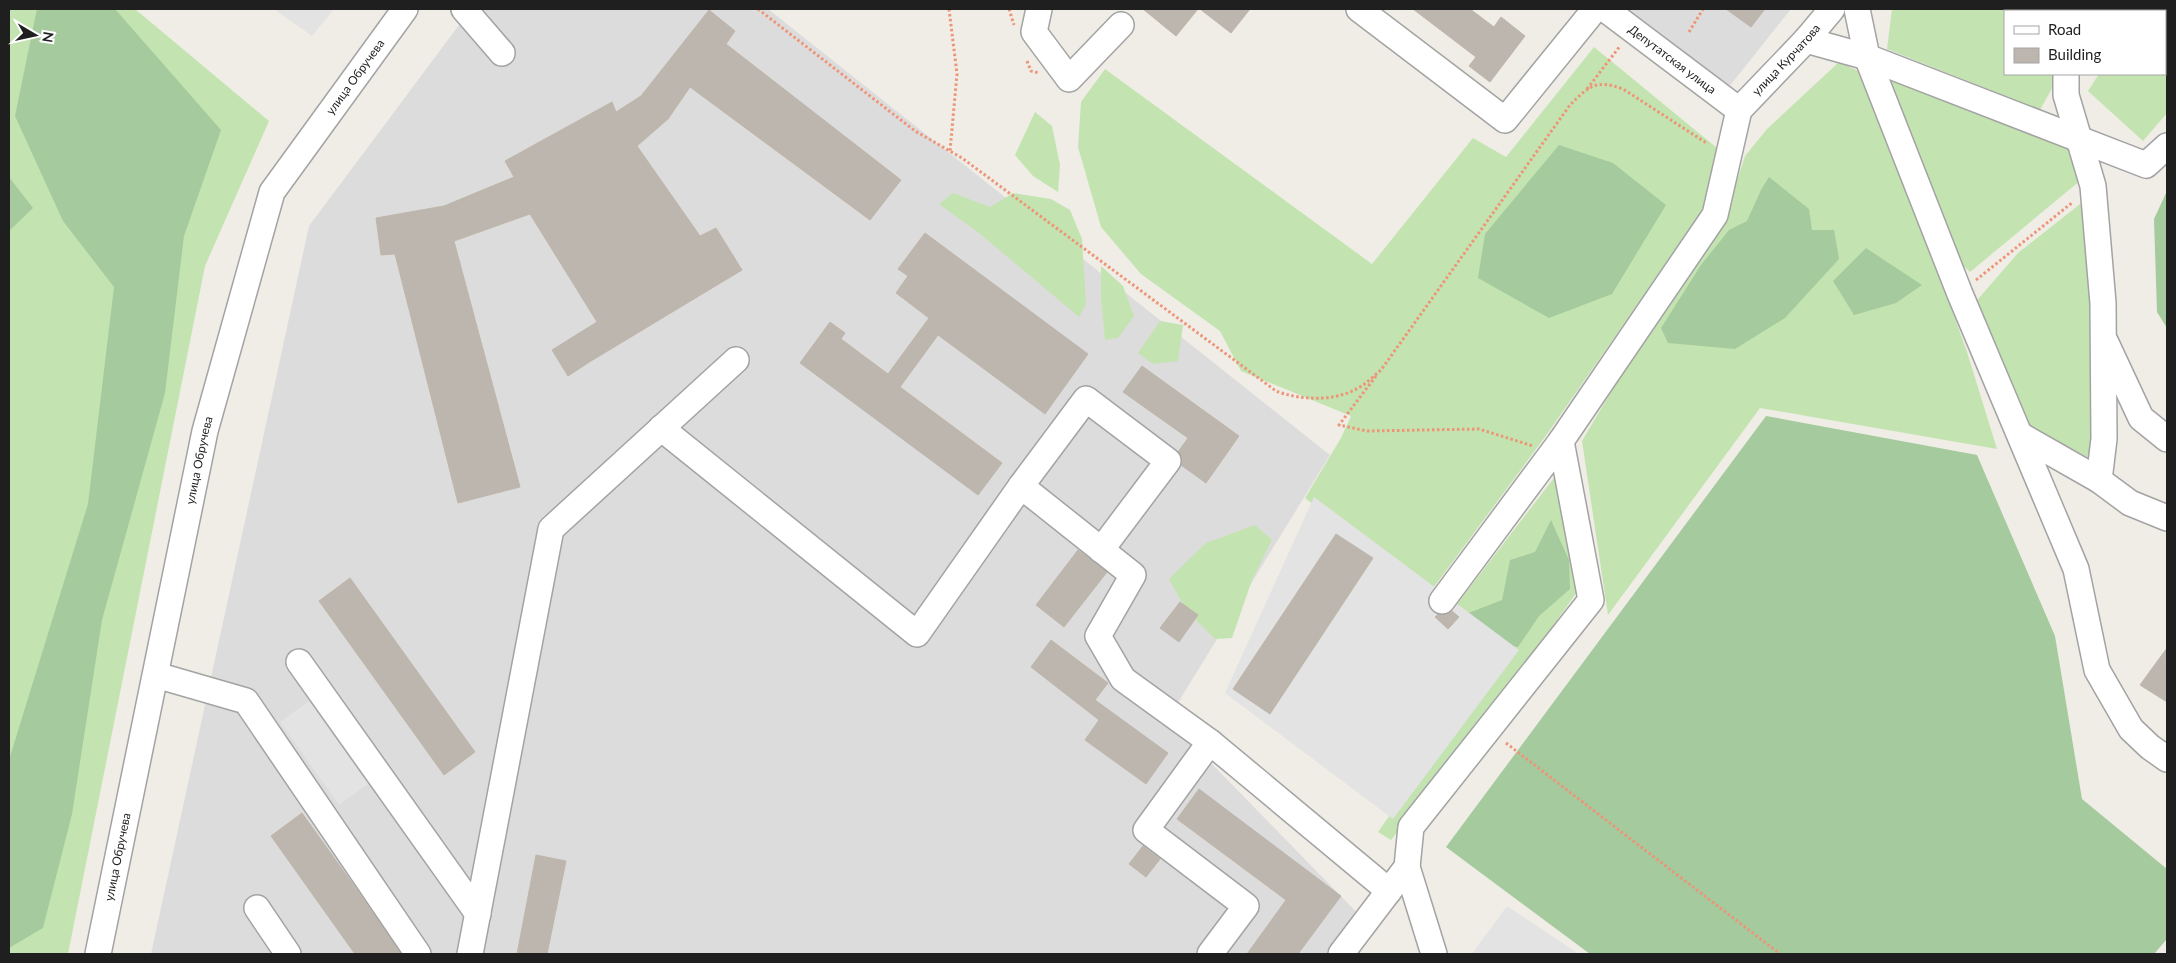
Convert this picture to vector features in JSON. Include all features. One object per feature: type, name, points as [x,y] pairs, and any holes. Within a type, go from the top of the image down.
[{"type":"street","name":"улица Обручева","points":[[98,954],[205,431],[272,192],[405,9]]},
{"type":"street","points":[[464,9],[502,54]]},
{"type":"street","points":[[1039,9],[1034,32],[1070,80],[1121,25]]},
{"type":"street","points":[[1359,9],[1505,120],[1595,9]]},
{"type":"street","name":"Депутатская улица","points":[[1605,9],[1739,110]]},
{"type":"street","name":"улица Курчатова","points":[[1739,110],[1806,40],[1832,9]]},
{"type":"street","points":[[1857,9],[1867,57],[1960,294],[2076,569],[2097,670],[2131,729],[2167,760]]},
{"type":"street","points":[[1806,40],[1867,57],[2146,165],[2167,146]]},
{"type":"street","points":[[2066,75],[2066,95],[2092,186],[2103,303],[2104,439],[2099,480]]},
{"type":"street","points":[[1442,601],[1557,447],[1714,215],[1739,110]]},
{"type":"street","points":[[2103,336],[2141,418],[2167,439]]},
{"type":"street","points":[[470,954],[551,528],[736,360]]},
{"type":"street","points":[[661,428],[917,634],[1021,486],[1086,399],[1168,460],[1101,550]]},
{"type":"street","points":[[2020,435],[2099,480],[2130,503],[2167,518]]},
{"type":"street","points":[[1434,954],[1407,867],[1411,827],[1591,600],[1557,447]]},
{"type":"street","points":[[1021,486],[1133,575],[1098,636],[1123,679],[1210,742],[1389,891]]},
{"type":"street","points":[[300,662],[478,914]]},
{"type":"street","points":[[156,675],[246,701],[418,954]]},
{"type":"street","points":[[1210,742],[1146,830],[1246,906],[1210,954]]},
{"type":"street","points":[[1341,954],[1407,867]]},
{"type":"street","points":[[257,908],[288,954]]},
{"type":"path","points":[[758,9],[915,131],[970,163],[1276,390],[1292,397],[1319,399],[1341,394],[1362,386],[1381,370]]},
{"type":"path","points":[[949,9],[957,74],[950,151]]},
{"type":"path","points":[[1689,32],[1703,9]]},
{"type":"path","points":[[1557,447],[1479,429],[1367,431],[1339,425],[1381,370],[1570,105],[1586,89],[1632,30]]},
{"type":"path","points":[[1586,89],[1598,84],[1609,84],[1623,89],[1708,144]]},
{"type":"path","points":[[1960,294],[2092,186]]},
{"type":"path","points":[[1506,743],[1780,954]]},
{"type":"shaded area","points":[[274,9],[334,9],[312,36]]},
{"type":"shaded area","points":[[471,9],[768,9],[1330,455],[1168,719],[1371,927],[1350,954],[151,954],[309,226]]},
{"type":"shaded area","points":[[1621,9],[1791,9],[1724,93]]},
{"type":"shaded area","points":[[1314,497],[1519,650],[1393,819],[1225,693]]},
{"type":"shaded area","points":[[309,701],[368,784],[339,805],[280,722]]},
{"type":"shaded area","points":[[1507,906],[1579,954],[1472,954]]},
{"type":"green space","points":[[9,9],[135,9],[269,121],[205,266],[68,954],[9,954]]},
{"type":"green space","points":[[37,9],[115,9],[221,130],[184,236],[165,393],[102,620],[72,814],[43,928],[9,948],[9,760],[88,504],[114,287],[63,221],[15,116]]},
{"type":"green space","points":[[1892,9],[2098,9],[2004,10],[2004,75],[2059,75],[2040,110],[1887,49]]},
{"type":"green space","points":[[2167,9],[2167,113],[2143,141],[2088,91],[2098,75],[2166,75],[2166,10],[2136,10]]},
{"type":"green space","points":[[1594,47],[1717,148],[1705,207],[1545,437],[1428,595],[1305,498],[1341,438],[1351,416],[1241,371],[1220,331],[1141,274],[1101,227],[1078,147],[1081,102],[1105,69],[1372,264],[1473,138],[1506,157]]},
{"type":"green space","points":[[1839,62],[1858,71],[1918,215],[1967,352],[1997,449],[1760,408],[1608,615],[1582,441],[1624,370],[1725,217],[1745,156],[1767,129]]},
{"type":"green space","points":[[1884,77],[2069,147],[2081,180],[1970,272],[1951,254]]},
{"type":"green space","points":[[1035,112],[1052,126],[1060,165],[1058,192],[1033,176],[1015,155]]},
{"type":"green space","points":[[1559,145],[1613,163],[1666,205],[1612,294],[1549,318],[1478,278],[1485,234]]},
{"type":"green space","points":[[9,177],[33,208],[9,231]]},
{"type":"green space","points":[[1769,177],[1809,209],[1812,230],[1834,230],[1839,259],[1785,318],[1735,349],[1668,343],[1661,328],[1701,265],[1729,230],[1747,221]]},
{"type":"green space","points":[[2167,191],[2167,328],[2157,312],[2154,219]]},
{"type":"green space","points":[[953,193],[990,207],[1013,193],[1051,199],[1070,210],[1082,239],[1086,304],[1079,317],[979,233],[939,204]]},
{"type":"green space","points":[[2080,204],[2087,206],[2095,461],[2028,426],[1972,306],[2018,253]]},
{"type":"green space","points":[[1866,248],[1922,285],[1896,303],[1854,315],[1833,281]]},
{"type":"green space","points":[[1101,266],[1123,286],[1134,316],[1118,338],[1105,340],[1101,299]]},
{"type":"green space","points":[[1160,321],[1183,325],[1178,361],[1153,364],[1138,353]]},
{"type":"green space","points":[[1766,416],[1977,455],[2055,636],[2082,799],[2167,869],[2167,939],[2154,954],[1590,954],[1446,847]]},
{"type":"green space","points":[[1557,474],[1582,585],[1520,672],[1391,840],[1378,832],[1498,662],[1447,617]]},
{"type":"green space","points":[[1551,520],[1569,560],[1570,589],[1539,616],[1518,647],[1495,643],[1466,614],[1502,600],[1510,560],[1535,552]]},
{"type":"green space","points":[[1255,525],[1272,540],[1252,580],[1232,638],[1215,639],[1187,611],[1169,579],[1206,543]]},
{"type":"building","points":[[1143,9],[1198,9],[1176,36]]},
{"type":"building","points":[[1200,9],[1250,9],[1231,33]]},
{"type":"building","points":[[1413,9],[1470,9],[1494,27],[1501,17],[1525,36],[1490,82],[1469,66],[1476,57]]},
{"type":"building","points":[[1726,9],[1765,9],[1751,27]]},
{"type":"building","points":[[709,10],[735,31],[726,44],[901,180],[870,220],[690,87],[668,119],[637,146],[700,236],[716,228],[742,270],[568,376],[552,350],[597,322],[530,214],[454,241],[520,487],[458,503],[395,254],[381,255],[376,218],[444,206],[514,177],[505,161],[612,102],[616,112],[641,96]]},
{"type":"building","points":[[925,233],[1088,354],[1045,414],[938,335],[900,387],[1002,463],[978,495],[800,363],[830,322],[845,333],[841,339],[888,374],[929,318],[896,293],[908,276],[898,269]]},
{"type":"building","points":[[1142,366],[1239,436],[1206,483],[1181,465],[1181,456],[1178,452],[1188,438],[1123,392]]},
{"type":"building","points":[[1336,534],[1373,558],[1270,714],[1233,689]]},
{"type":"building","points":[[1078,550],[1107,572],[1064,627],[1036,605]]},
{"type":"building","points":[[350,578],[475,752],[444,775],[319,601]]},
{"type":"building","points":[[1180,602],[1198,615],[1179,642],[1160,628]]},
{"type":"building","points":[[1452,611],[1459,617],[1448,629],[1435,617],[1438,614],[1447,614]]},
{"type":"building","points":[[1051,640],[1108,683],[1095,700],[1168,753],[1146,784],[1085,740],[1099,720],[1031,667]]},
{"type":"building","points":[[2167,648],[2167,702],[2140,685]]},
{"type":"building","points":[[1199,789],[1341,896],[1298,954],[1247,954],[1286,900],[1177,819]]},
{"type":"building","points":[[302,813],[401,954],[355,954],[271,836]]},
{"type":"building","points":[[1143,846],[1160,859],[1146,877],[1129,864]]},
{"type":"building","points":[[536,855],[566,861],[547,954],[517,954]]}]
